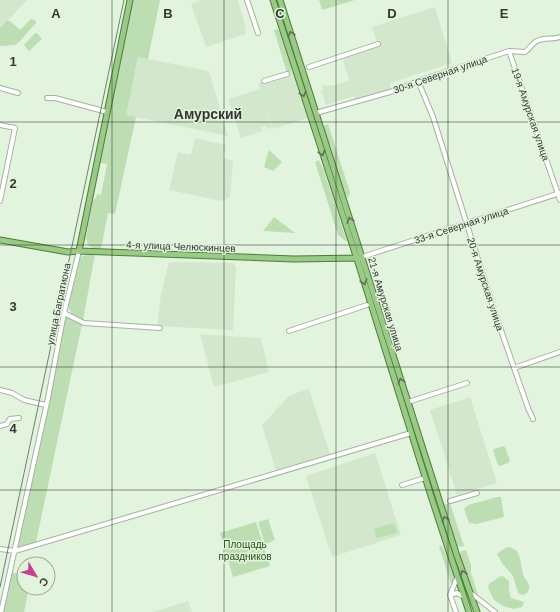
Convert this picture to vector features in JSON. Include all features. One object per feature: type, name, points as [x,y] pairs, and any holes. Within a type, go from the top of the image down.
[{"type":"main road","name":"улица Багратиона","points":[[79,251],[130,0]]},
{"type":"main road","name":"21-я Амурская улица","points":[[273,0],[357,259],[369,305],[469,612]]},
{"type":"main road","name":"21-я Амурская улица","points":[[280,0],[417,432],[477,612]]},
{"type":"main road","name":"4-я улица Челюскинцев","points":[[0,240],[56,251],[71,252],[79,251],[294,260],[362,258]]},
{"type":"main road","points":[[369,305],[376,302]]},
{"type":"main road","points":[[411,433],[417,432]]},
{"type":"street","points":[[247,0],[258,33]]},
{"type":"street","name":"30-я Северная улица","points":[[316,113],[395,90],[509,51],[525,52],[536,41],[544,38],[560,37]]},
{"type":"street","points":[[309,67],[378,44]]},
{"type":"street","name":"19-я Амурская улица","points":[[509,51],[559,193],[560,200]]},
{"type":"street","points":[[264,82],[287,74]]},
{"type":"street","name":"20-я Амурская улица","points":[[418,81],[433,117],[514,368],[533,419]]},
{"type":"street","points":[[0,88],[18,92]]},
{"type":"street","points":[[47,98],[55,98],[108,112]]},
{"type":"street","points":[[0,125],[15,128],[0,201]]},
{"type":"street","name":"33-я Северная улица","points":[[362,258],[559,193]]},
{"type":"street","name":"улица Багратиона","points":[[1,612],[46,405],[64,313],[79,251]]},
{"type":"street","points":[[289,331],[369,305]]},
{"type":"street","points":[[64,313],[84,323],[160,328]]},
{"type":"street","points":[[514,368],[560,352]]},
{"type":"street","points":[[408,402],[467,383]]},
{"type":"street","points":[[0,390],[12,393],[24,400],[46,405]]},
{"type":"street","points":[[0,426],[7,424],[10,419],[19,418]]},
{"type":"street","points":[[0,548],[15,551],[411,433]]},
{"type":"street","points":[[402,485],[425,478]]},
{"type":"street","points":[[450,501],[477,493]]},
{"type":"street","points":[[456,612],[450,595],[457,578]]},
{"type":"street","points":[[469,590],[473,596],[495,612]]},
{"type":"street","points":[[450,595],[457,593],[464,597]]},
{"type":"shaded area","points":[[0,0],[27,0],[0,29]]},
{"type":"shaded area","points":[[200,0],[238,0],[246,28],[244,29],[246,34],[206,47],[191,4]]},
{"type":"shaded area","points":[[435,7],[452,63],[390,83],[391,90],[355,100],[354,96],[326,105],[321,90],[323,90],[322,86],[334,86],[349,80],[342,57],[378,46],[372,27]]},
{"type":"shaded area","points":[[138,57],[209,71],[228,136],[126,115]]},
{"type":"shaded area","points":[[294,71],[308,118],[273,129],[258,83]]},
{"type":"shaded area","points":[[260,89],[272,128],[268,129],[266,126],[261,127],[263,131],[241,138],[228,99]]},
{"type":"shaded area","points":[[195,138],[226,145],[223,158],[233,161],[230,197],[222,201],[169,190],[178,152],[191,155]]},
{"type":"shaded area","points":[[169,262],[232,263],[236,267],[233,330],[157,326],[161,294]]},
{"type":"shaded area","points":[[200,334],[261,338],[269,372],[214,387]]},
{"type":"shaded area","points":[[309,389],[330,454],[276,471],[262,425],[290,395]]},
{"type":"shaded area","points":[[470,397],[497,483],[457,495],[430,410]]},
{"type":"shaded area","points":[[375,453],[401,535],[332,557],[306,476]]},
{"type":"shaded area","points":[[188,601],[192,612],[152,612]]},
{"type":"green space","points":[[133,0],[160,0],[148,59],[138,57],[126,115],[136,117],[115,214],[108,213],[101,249],[98,249],[89,245],[86,238],[93,200],[96,198],[97,194],[101,195],[107,164],[100,163]]},
{"type":"green space","points":[[319,0],[355,0],[322,10]]},
{"type":"green space","points":[[31,19],[35,20],[36,23],[20,41],[15,45],[0,46],[0,28],[7,21],[10,21],[20,30]]},
{"type":"green space","points":[[277,29],[280,31],[292,68],[291,72],[287,73],[274,30]]},
{"type":"green space","points":[[35,33],[37,33],[42,39],[29,51],[24,45]]},
{"type":"green space","points":[[328,124],[350,192],[348,198],[343,190],[331,146],[323,126]]},
{"type":"green space","points":[[269,150],[282,162],[273,171],[264,167]]},
{"type":"green space","points":[[319,160],[347,242],[338,235],[315,162]]},
{"type":"green space","points":[[274,217],[295,233],[263,231]]},
{"type":"green space","points":[[95,254],[83,320],[72,314],[68,307],[80,258],[85,255]]},
{"type":"green space","points":[[66,317],[82,324],[35,547],[18,549],[17,546]]},
{"type":"green space","points":[[503,446],[505,447],[510,461],[500,466],[498,465],[493,450]]},
{"type":"green space","points":[[501,497],[504,517],[476,524],[469,523],[464,509],[468,505]]},
{"type":"green space","points":[[450,503],[464,546],[460,547],[457,545],[444,507],[445,504]]},
{"type":"green space","points":[[268,519],[275,540],[265,544],[258,522]]},
{"type":"green space","name":"Площадь праздников","points":[[256,522],[270,566],[233,577],[220,533]]},
{"type":"green space","points":[[393,523],[397,531],[396,533],[378,538],[376,537],[374,529]]},
{"type":"green space","points":[[441,545],[453,570],[452,587],[439,546]]},
{"type":"green space","points":[[510,547],[517,551],[524,575],[528,582],[529,589],[526,594],[522,595],[518,593],[513,576],[502,563],[497,554],[505,548]]},
{"type":"green space","points":[[466,550],[479,598],[473,590],[460,555],[461,551]]},
{"type":"green space","points":[[11,572],[16,573],[16,596],[27,596],[24,612],[3,612]]},
{"type":"green space","points":[[503,576],[509,581],[511,598],[524,602],[522,607],[514,609],[503,606],[494,600],[488,588],[489,584]]},
{"type":"tram line","points":[[0,587],[124,0]]},
{"type":"district","name":"Амурский","points":[[208,114]]}]
